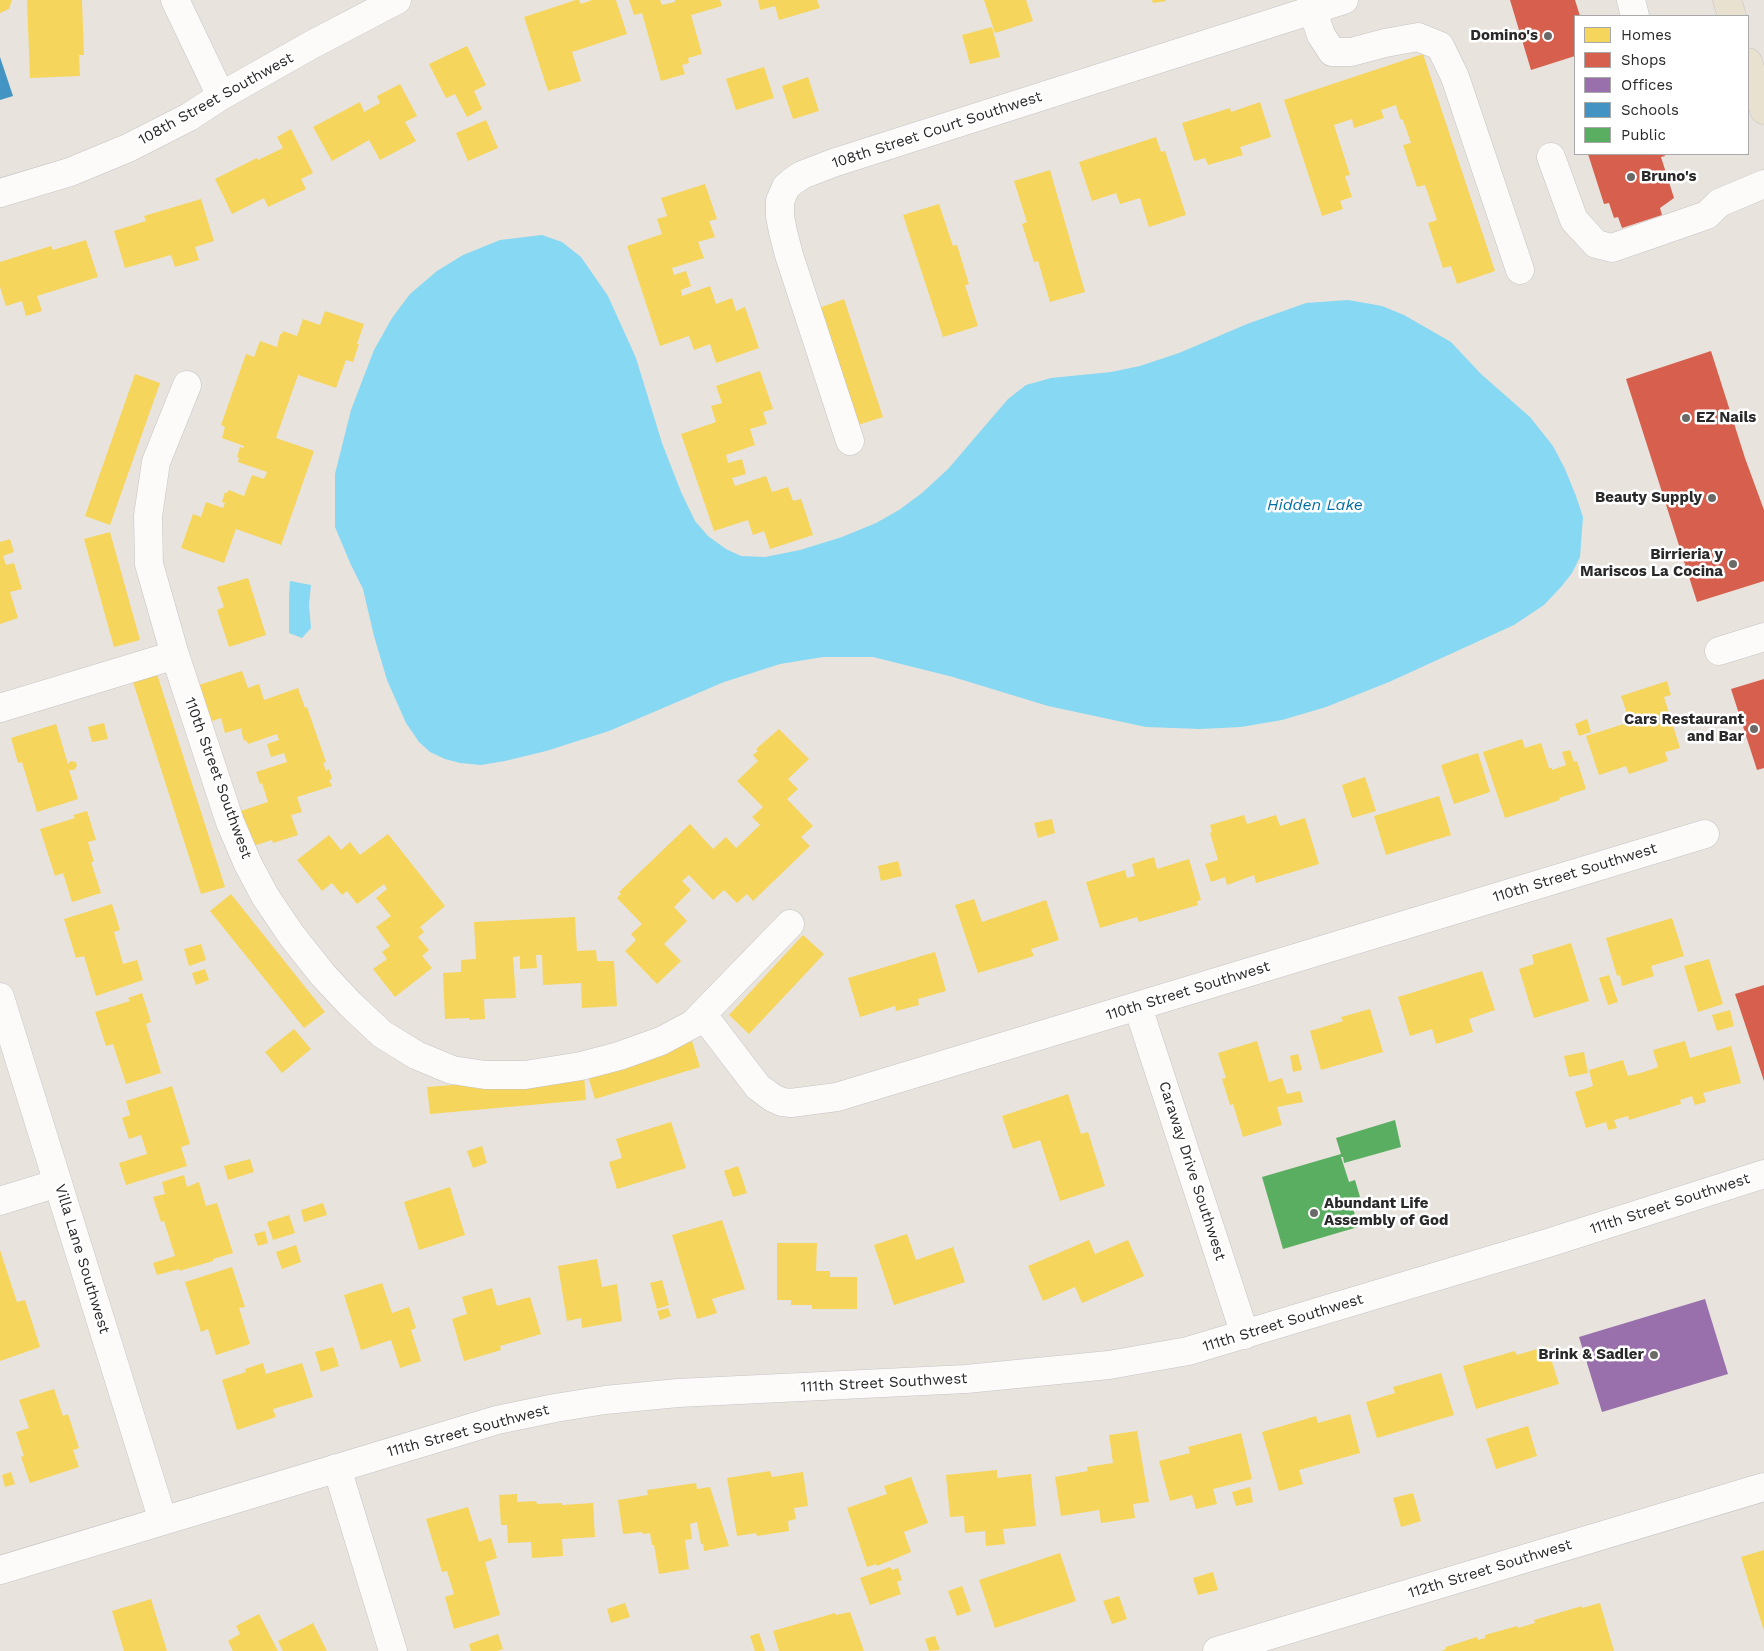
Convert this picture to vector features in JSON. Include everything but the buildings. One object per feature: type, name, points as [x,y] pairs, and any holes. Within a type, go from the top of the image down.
[{"type":"main road","points":[[1749,65],[1764,110]]},
{"type":"street","points":[[175,0],[221,96]]},
{"type":"street","name":"108th Street Southwest","points":[[0,194],[70,172],[128,148],[189,117],[221,96],[313,44],[397,0]]},
{"type":"street","name":"108th Street Court Southwest","points":[[850,441],[783,232],[780,201],[786,187],[793,180],[833,163],[1344,0]]},
{"type":"street","points":[[1632,0],[1635,15]]},
{"type":"street","points":[[1313,11],[1321,35],[1332,52],[1351,52],[1418,37],[1440,46],[1455,77],[1520,270]]},
{"type":"street","points":[[1551,157],[1574,220],[1596,244],[1612,248],[1707,216],[1719,203],[1764,184]]},
{"type":"street","name":"110th Street Southwest","points":[[187,385],[156,462],[148,516],[149,564],[175,655],[230,822],[248,864],[265,896],[292,936],[323,975],[382,1034],[416,1055],[452,1070],[485,1075],[525,1075],[581,1066],[619,1056],[661,1041],[694,1024],[790,924]]},
{"type":"street","points":[[1719,651],[1764,637]]},
{"type":"street","points":[[0,708],[175,655]]},
{"type":"street","name":"110th Street Southwest","points":[[703,1015],[758,1087],[782,1102],[791,1103],[837,1097],[1705,834]]},
{"type":"street","name":"Villa Lane Southwest","points":[[0,997],[163,1520]]},
{"type":"street","name":"Caraway Drive Southwest","points":[[1138,1007],[1245,1335]]},
{"type":"street","name":"111th Street Southwest","points":[[0,1570],[497,1420],[555,1408],[605,1400],[749,1389],[985,1378],[1109,1365],[1188,1351],[1548,1243],[1764,1174]]},
{"type":"street","points":[[0,1201],[58,1183]]},
{"type":"street","points":[[337,1468],[393,1651]]},
{"type":"street","name":"112th Street Southwest","points":[[1217,1651],[1764,1487]]},
{"type":"water","name":"Hidden Lake","points":[[542,235],[562,242],[581,257],[608,296],[636,358],[662,443],[681,492],[695,521],[708,536],[726,549],[741,556],[765,557],[800,550],[842,537],[876,523],[899,510],[922,493],[948,469],[1008,399],[1026,385],[1051,378],[1111,372],[1140,366],[1179,353],[1247,324],[1306,303],[1348,300],[1382,306],[1404,315],[1451,342],[1481,374],[1530,417],[1553,446],[1576,496],[1583,517],[1580,557],[1572,573],[1544,605],[1514,625],[1389,682],[1326,707],[1282,720],[1241,727],[1200,729],[1146,727],[1048,706],[953,677],[873,657],[823,657],[780,664],[724,682],[609,731],[546,751],[481,765],[445,759],[430,752],[419,742],[406,723],[387,680],[363,589],[335,527],[335,474],[351,410],[374,350],[392,318],[410,294],[437,271],[463,255],[500,240]]},
{"type":"water","points":[[290,581],[311,585],[309,605],[311,628],[302,638],[289,633]]},
{"type":"place","name":"Domino's","points":[[1548,36]]},
{"type":"place","name":"Bruno's","points":[[1631,177]]},
{"type":"place","name":"EZ Nails","points":[[1686,418]]},
{"type":"place","name":"Beauty Supply","points":[[1712,498]]},
{"type":"place","name":"Birrieria y Mariscos La Cocina","points":[[1733,564]]},
{"type":"place","name":"Cars Restaurant and Bar","points":[[1754,729]]},
{"type":"place","name":"Abundant Life Assembly of God","points":[[1314,1213]]},
{"type":"place","name":"Brink & Sadler","points":[[1654,1355]]}]
